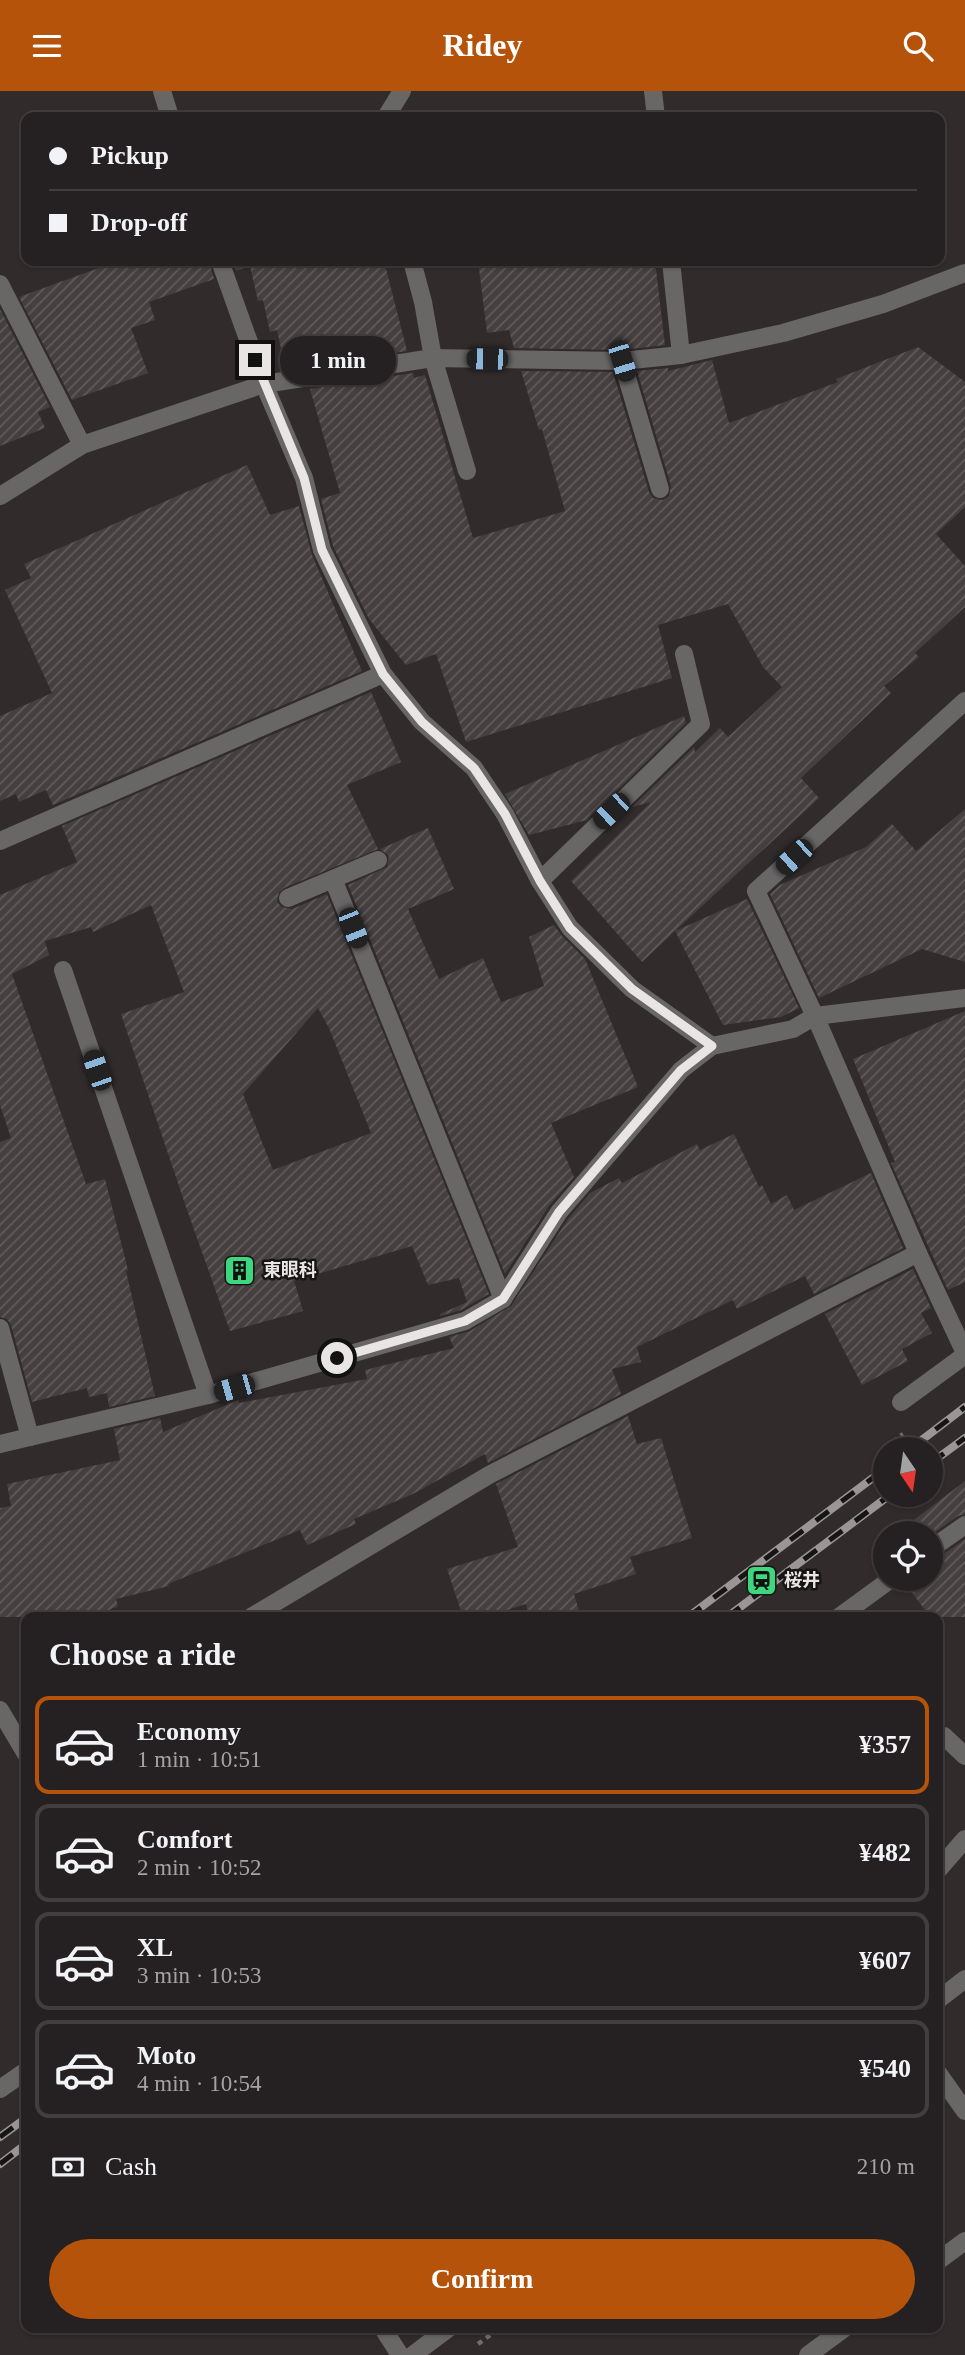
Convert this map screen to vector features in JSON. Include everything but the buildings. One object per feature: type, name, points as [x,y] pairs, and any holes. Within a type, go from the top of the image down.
[{"type":"street","points":[[162,91],[168,112]]},
{"type":"street","points":[[389,112],[402,91]]},
{"type":"street","points":[[653,91],[655,112]]},
{"type":"street","points":[[222,266],[264,384],[304,478],[322,550],[383,674],[422,722],[474,768],[505,814],[540,881],[570,928],[632,989],[712,1046]]},
{"type":"street","points":[[413,266],[433,358],[467,471]]},
{"type":"street","points":[[672,266],[681,355]]},
{"type":"street","points":[[0,496],[82,445],[264,384],[433,358],[622,361],[681,355],[783,333],[883,304],[965,273]]},
{"type":"street","points":[[0,284],[82,445]]},
{"type":"street","points":[[622,361],[660,489]]},
{"type":"street","points":[[540,881],[701,724],[684,654]]},
{"type":"street","points":[[0,841],[383,674]]},
{"type":"street","points":[[901,1402],[965,1354],[815,1016],[756,891],[965,701]]},
{"type":"street","points":[[288,898],[378,860]]},
{"type":"street","points":[[333,879],[503,1299]]},
{"type":"street","points":[[62,970],[208,1395]]},
{"type":"street","points":[[0,1444],[208,1395],[465,1321],[503,1299],[559,1212],[681,1070],[712,1046],[793,1029],[815,1016],[965,998]]},
{"type":"street","points":[[259,1612],[489,1475],[918,1253]]},
{"type":"street","points":[[0,1328],[30,1437]]},
{"type":"street","points":[[943,1541],[965,1525]]},
{"type":"street","points":[[846,1612],[875,1591]]},
{"type":"street","points":[[0,1710],[21,1746]]},
{"type":"street","points":[[944,1736],[965,1756]]},
{"type":"street","points":[[943,1864],[965,1839]]},
{"type":"street","points":[[943,1996],[965,1979]]},
{"type":"street","points":[[0,2089],[21,2074]]},
{"type":"street","points":[[943,2080],[965,2111]]},
{"type":"street","points":[[943,2256],[965,2241]]},
{"type":"street","points":[[386,2333],[400,2355]]},
{"type":"street","points":[[413,2355],[442,2333]]},
{"type":"street","points":[[808,2355],[838,2333]]},
{"type":"path","points":[[472,2348],[493,2333]]},
{"type":"railway","points":[[926,1437],[965,1407]]},
{"type":"railway","points":[[943,1454],[965,1438]]},
{"type":"railway","points":[[695,1612],[873,1478]]},
{"type":"railway","points":[[734,1612],[874,1507]]},
{"type":"railway","points":[[0,2137],[21,2122]]},
{"type":"railway","points":[[0,2164],[21,2148]]},
{"type":"place","name":"東眼科","points":[[240,1270]]},
{"type":"place","name":"桜井","points":[[761,1580]]},
{"type":"route","points":[[255,360],[304,478],[322,550],[383,674],[422,722],[474,768],[505,814],[540,881],[570,928],[632,989],[712,1046],[681,1070],[559,1212],[503,1299],[465,1321],[337,1358]]}]
